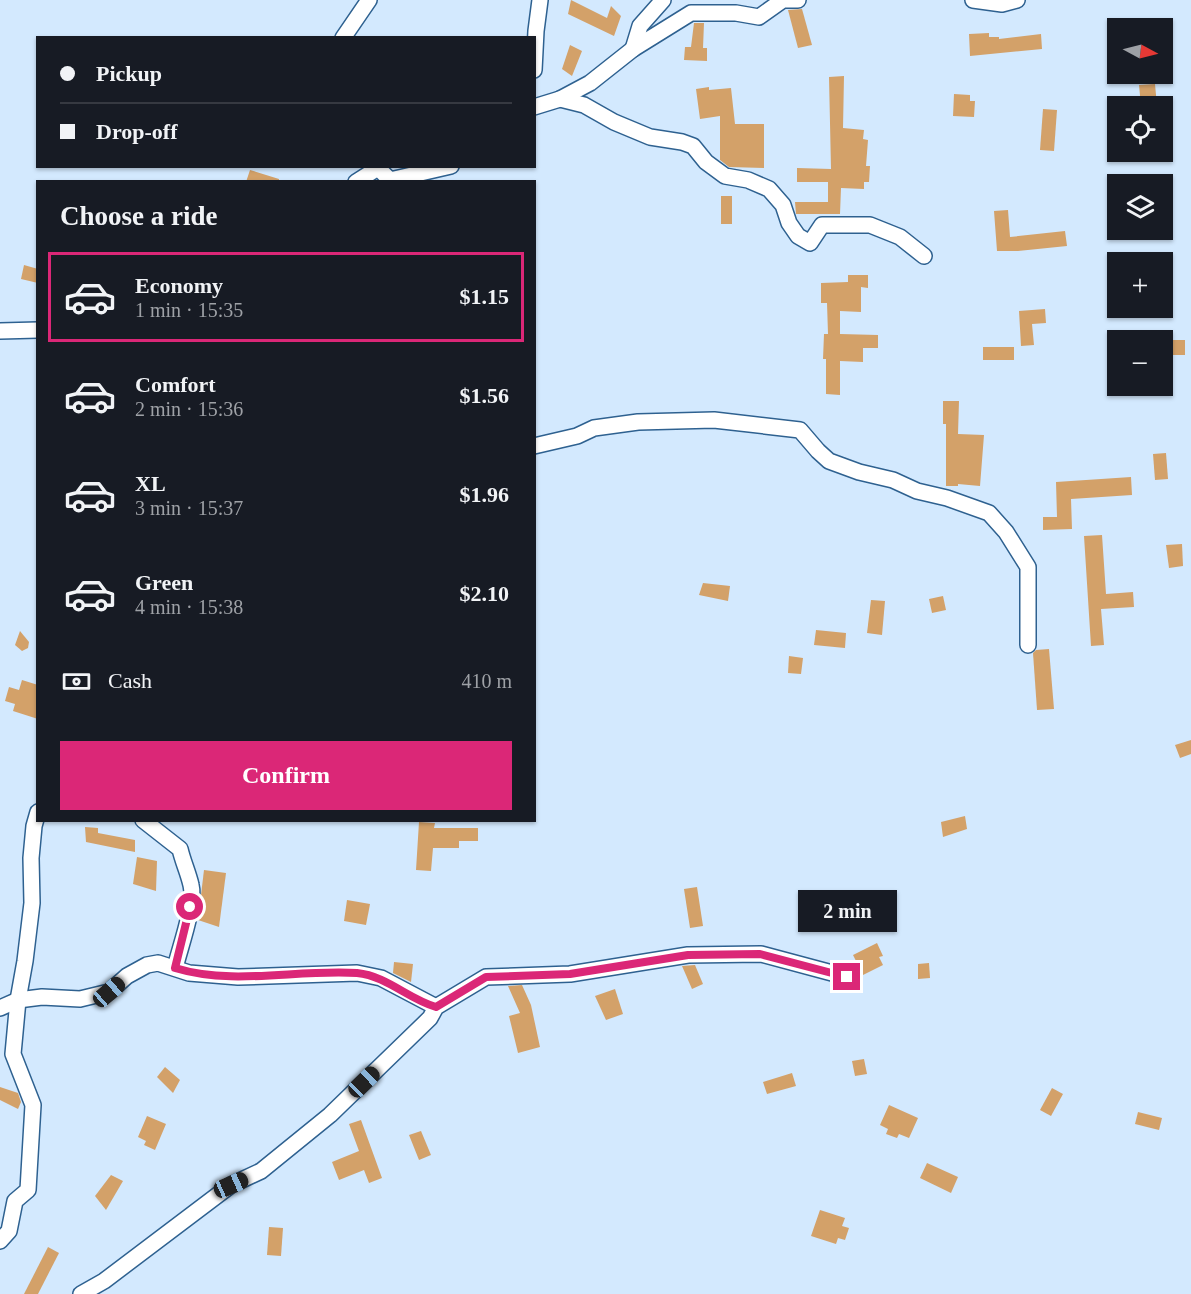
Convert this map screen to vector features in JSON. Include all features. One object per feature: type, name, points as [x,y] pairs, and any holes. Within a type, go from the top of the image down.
[{"type":"street","points":[[344,36],[369,0]]},
{"type":"street","points":[[536,36],[540,0]]},
{"type":"street","points":[[633,49],[640,26],[663,0]]},
{"type":"street","points":[[536,106],[560,99],[590,83],[633,49],[691,13],[736,13],[759,17],[783,0],[798,0]]},
{"type":"street","points":[[973,0],[1002,4],[1017,0]]},
{"type":"street","points":[[560,99],[584,105],[614,122],[650,137],[693,146],[706,162],[725,176],[759,183],[769,189],[783,205],[789,224],[798,236],[810,243],[822,225],[833,223],[870,225],[900,237],[924,256]]},
{"type":"street","points":[[359,180],[376,168]]},
{"type":"street","points":[[378,168],[390,180],[442,168]]},
{"type":"street","points":[[0,331],[36,330]]},
{"type":"street","points":[[536,446],[577,436],[594,428],[638,422],[714,420],[800,430],[829,461],[989,513],[1006,532],[1028,567],[1028,645]]},
{"type":"street","points":[[0,1241],[9,1231],[15,1201],[28,1190],[33,1105],[13,1054],[32,903],[31,858],[36,819]]},
{"type":"street","points":[[146,822],[180,849],[192,886],[188,915],[175,968]]},
{"type":"street","points":[[81,1294],[104,1281],[231,1185],[261,1171],[330,1114],[430,1018],[436,1007],[486,977],[570,974],[688,955],[760,954],[847,977]]},
{"type":"street","points":[[0,1008],[18,1000],[42,997],[80,999],[109,992],[127,976],[147,965],[158,963],[189,973],[238,977],[357,973],[381,978],[436,1007]]},
{"type":"building","points":[[571,0],[607,18],[611,6],[621,16],[614,36],[568,14]]},
{"type":"building","points":[[802,9],[812,45],[798,48],[788,10]]},
{"type":"building","points":[[694,23],[704,23],[703,48],[707,48],[707,61],[684,60],[685,47],[691,47]]},
{"type":"building","points":[[989,33],[989,37],[999,37],[999,39],[1041,34],[1042,49],[970,56],[969,34]]},
{"type":"building","points":[[570,45],[582,51],[572,76],[562,69]]},
{"type":"building","points":[[844,76],[843,128],[864,130],[863,139],[868,140],[866,166],[870,166],[869,182],[864,182],[864,189],[841,188],[840,214],[796,214],[795,202],[828,202],[828,182],[797,182],[797,168],[831,169],[829,77]]},
{"type":"building","points":[[1155,84],[1156,96],[1140,96],[1139,85]]},
{"type":"building","points":[[709,87],[709,90],[731,88],[735,124],[764,124],[764,168],[729,167],[720,160],[720,116],[700,119],[696,89]]},
{"type":"building","points":[[954,94],[970,95],[970,101],[975,101],[974,117],[953,116]]},
{"type":"building","points":[[1043,109],[1057,110],[1054,151],[1040,150]]},
{"type":"building","points":[[250,170],[279,179],[279,180],[247,180]]},
{"type":"building","points":[[721,196],[732,196],[732,224],[721,224]]},
{"type":"building","points":[[1008,210],[1010,237],[1065,231],[1067,246],[997,251],[994,211]]},
{"type":"building","points":[[24,265],[36,268],[36,283],[21,279]]},
{"type":"building","points":[[848,275],[868,275],[868,288],[861,287],[861,312],[840,311],[840,334],[878,335],[878,348],[863,348],[863,362],[840,361],[840,395],[826,394],[826,359],[823,359],[824,334],[828,334],[827,303],[821,303],[821,283],[848,282]]},
{"type":"building","points":[[1045,309],[1046,323],[1032,324],[1034,345],[1021,346],[1019,311]]},
{"type":"building","points":[[1173,340],[1185,340],[1185,355],[1173,355]]},
{"type":"building","points":[[983,347],[1014,347],[1014,360],[983,360]]},
{"type":"building","points":[[943,401],[959,401],[958,434],[984,435],[980,486],[958,484],[958,486],[946,486],[946,424],[943,424]]},
{"type":"building","points":[[1166,453],[1168,479],[1155,480],[1153,454]]},
{"type":"building","points":[[1131,477],[1132,495],[1071,499],[1072,529],[1043,530],[1043,517],[1057,517],[1056,482]]},
{"type":"building","points":[[1102,535],[1106,594],[1133,592],[1134,607],[1101,609],[1104,645],[1091,646],[1084,536]]},
{"type":"building","points":[[1182,544],[1183,566],[1169,568],[1166,545]]},
{"type":"building","points":[[703,583],[730,586],[728,601],[699,595]]},
{"type":"building","points":[[943,596],[946,610],[932,613],[929,599]]},
{"type":"building","points":[[871,600],[885,601],[882,635],[867,633]]},
{"type":"building","points":[[816,630],[846,633],[845,648],[814,645]]},
{"type":"building","points":[[20,631],[29,642],[28,648],[22,651],[15,645]]},
{"type":"building","points":[[1049,649],[1054,709],[1037,710],[1033,653],[1036,650]]},
{"type":"building","points":[[789,656],[803,658],[801,674],[788,673]]},
{"type":"building","points":[[22,680],[36,684],[36,718],[13,711],[15,704],[5,701],[9,687],[19,690]]},
{"type":"building","points":[[1191,740],[1191,754],[1180,758],[1175,745]]},
{"type":"building","points":[[965,816],[967,829],[943,837],[941,822]]},
{"type":"building","points":[[419,822],[435,823],[434,828],[478,828],[478,841],[459,841],[459,848],[433,848],[431,871],[416,870]]},
{"type":"building","points":[[85,827],[98,828],[98,833],[135,840],[135,852],[86,842]]},
{"type":"building","points":[[137,857],[157,861],[156,891],[133,884]]},
{"type":"building","points":[[204,870],[226,873],[219,927],[198,920]]},
{"type":"building","points":[[697,887],[703,926],[690,928],[684,889]]},
{"type":"building","points":[[347,900],[370,904],[366,925],[344,921]]},
{"type":"building","points":[[877,943],[883,956],[879,957],[883,965],[863,975],[853,955]]},
{"type":"building","points":[[394,962],[413,964],[411,982],[393,973]]},
{"type":"building","points":[[929,963],[930,978],[918,979],[918,964]]},
{"type":"building","points":[[695,965],[703,984],[692,989],[682,966]]},
{"type":"building","points":[[522,985],[531,1005],[540,1047],[518,1053],[509,1016],[520,1013],[508,986]]},
{"type":"building","points":[[615,989],[623,1014],[606,1020],[595,996]]},
{"type":"building","points":[[864,1059],[867,1074],[855,1076],[852,1061]]},
{"type":"building","points":[[165,1067],[180,1080],[173,1093],[157,1077]]},
{"type":"building","points":[[792,1073],[796,1086],[767,1094],[763,1082]]},
{"type":"building","points":[[0,1087],[18,1093],[21,1102],[18,1109],[0,1100]]},
{"type":"building","points":[[1052,1088],[1063,1094],[1051,1116],[1040,1110]]},
{"type":"building","points":[[889,1105],[918,1118],[909,1138],[899,1134],[897,1138],[886,1134],[888,1129],[880,1125]]},
{"type":"building","points":[[1138,1112],[1162,1118],[1159,1130],[1135,1124]]},
{"type":"building","points":[[147,1116],[166,1124],[155,1150],[144,1145],[146,1141],[138,1137]]},
{"type":"building","points":[[361,1120],[382,1178],[369,1183],[364,1170],[339,1180],[332,1162],[359,1151],[349,1124]]},
{"type":"building","points":[[421,1131],[431,1155],[419,1160],[409,1135]]},
{"type":"building","points":[[927,1163],[958,1177],[951,1193],[920,1178]]},
{"type":"building","points":[[111,1175],[123,1181],[106,1210],[95,1196]]},
{"type":"building","points":[[820,1210],[845,1218],[842,1226],[849,1228],[845,1240],[838,1238],[836,1244],[811,1236]]},
{"type":"building","points":[[269,1227],[283,1228],[281,1256],[267,1255]]},
{"type":"building","points":[[48,1247],[59,1253],[38,1294],[24,1294]]},
{"type":"route","points":[[190,907],[175,968],[189,973],[238,977],[357,973],[381,978],[436,1007],[486,977],[570,974],[688,955],[760,954],[847,977]]}]
